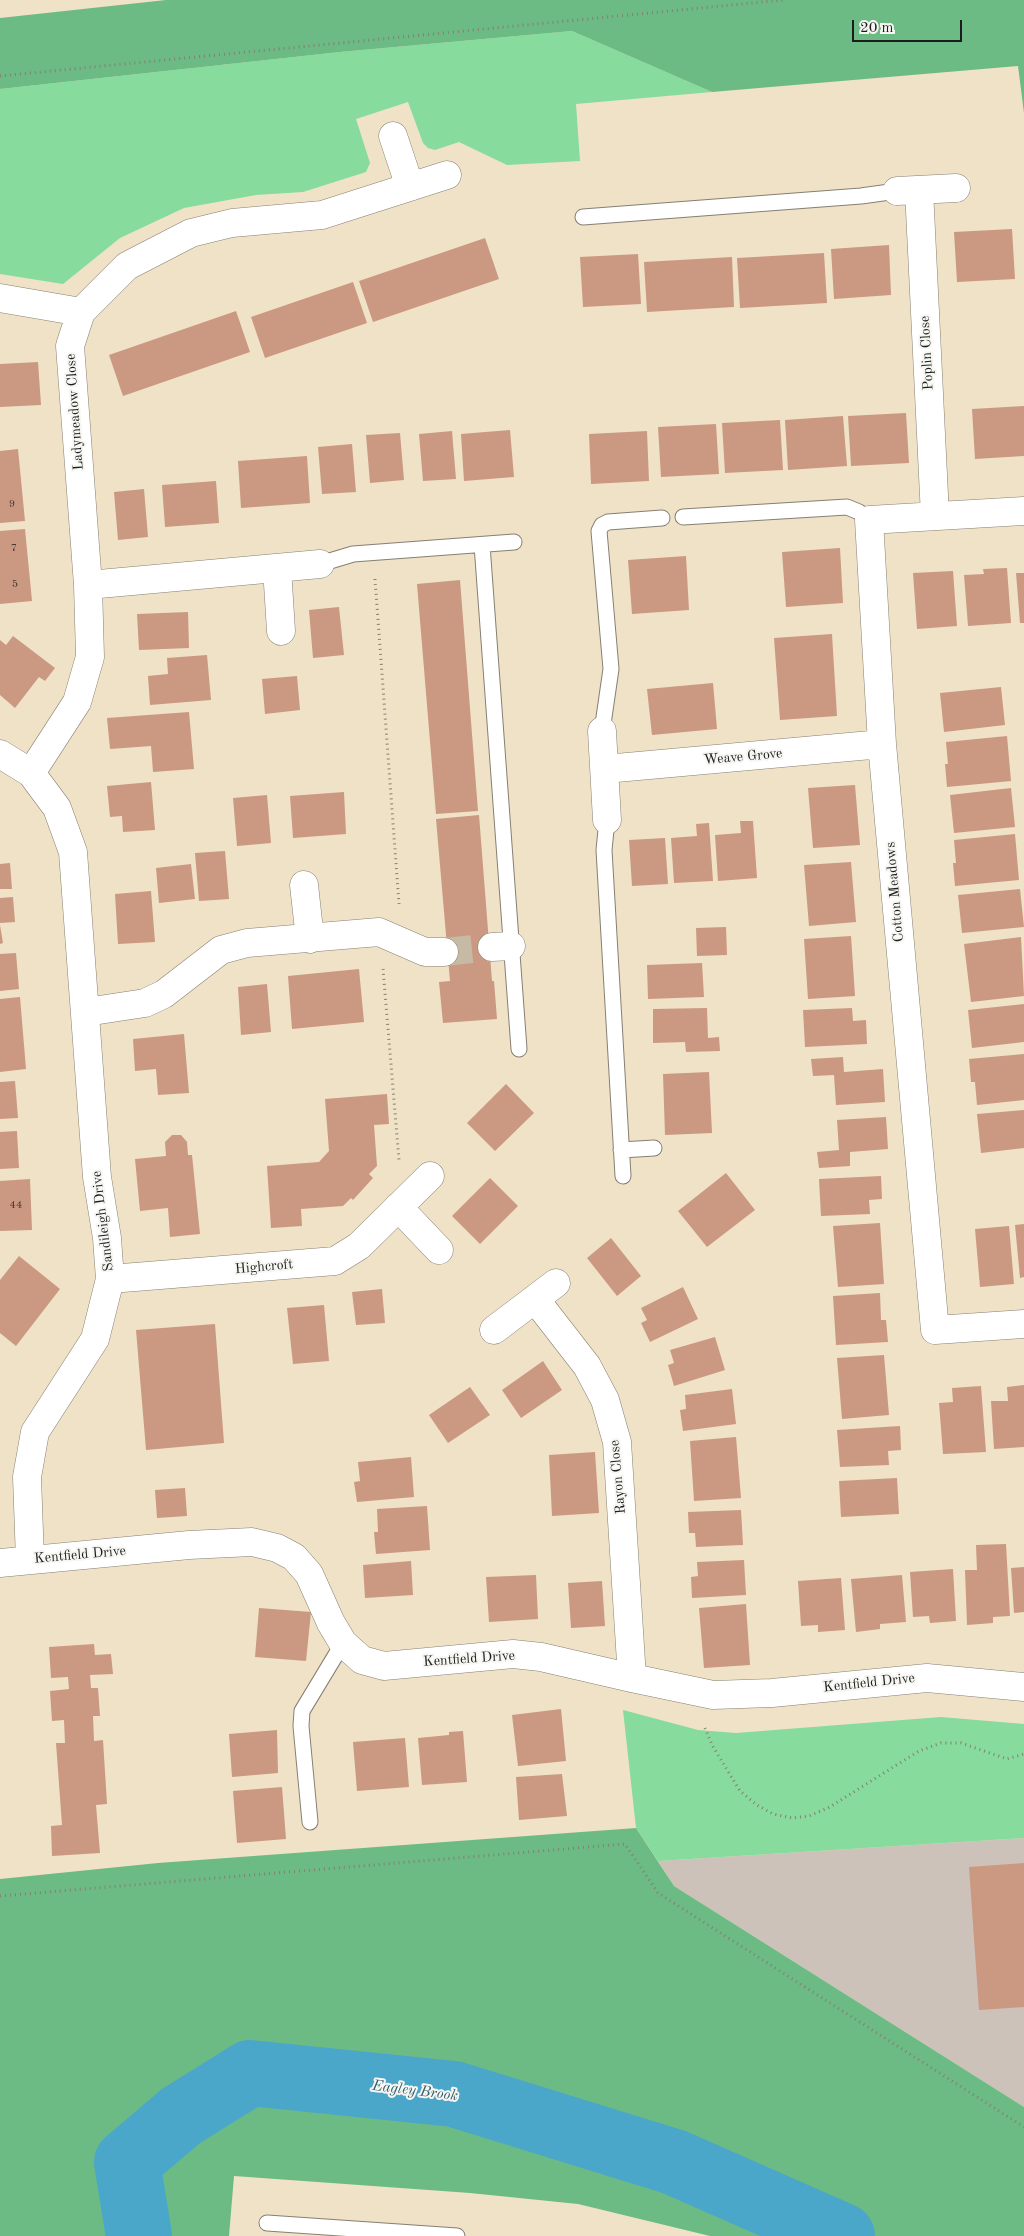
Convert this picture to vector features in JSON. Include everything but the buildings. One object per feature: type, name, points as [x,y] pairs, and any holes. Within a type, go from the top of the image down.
[{"type":"street","points":[[393,136],[410,187]]},
{"type":"street","name":"Ladymeadow Close","points":[[31,773],[76,702],[90,657],[88,585],[70,346],[81,312],[127,266],[191,233],[232,223],[322,216],[447,175]]},
{"type":"street","points":[[908,190],[956,188]]},
{"type":"street","name":"Poplin Close","points":[[908,190],[935,516]]},
{"type":"street","points":[[0,298],[81,312]]},
{"type":"street","points":[[869,520],[1024,511]]},
{"type":"street","name":"Cotton Meadows","points":[[869,520],[882,744],[935,1330],[1024,1324]]},
{"type":"street","points":[[88,585],[320,564]]},
{"type":"street","points":[[277,568],[281,631]]},
{"type":"street","points":[[602,731],[607,820]]},
{"type":"street","name":"Weave Grove","points":[[604,769],[882,744]]},
{"type":"street","name":"Sandileigh Drive","points":[[0,754],[31,773],[57,808],[73,852],[97,1177],[107,1238],[110,1279],[95,1339],[35,1432],[26,1477],[30,1560]]},
{"type":"street","points":[[304,885],[310,939]]},
{"type":"street","points":[[86,1012],[144,1003],[164,994],[221,950],[247,943],[391,937],[425,952],[444,952]]},
{"type":"street","name":"Highcroft","points":[[110,1279],[335,1261],[359,1246],[430,1176]]},
{"type":"street","points":[[400,1205],[439,1250]]},
{"type":"street","points":[[494,1330],[556,1282]]},
{"type":"street","name":"Rayon Close","points":[[535,1299],[586,1366],[605,1400],[616,1442],[632,1678]]},
{"type":"street","name":"Kentfield Drive","points":[[0,1563],[190,1545],[243,1542],[252,1542],[277,1548],[294,1558],[309,1574],[331,1623],[343,1643],[362,1660],[384,1666],[513,1654],[541,1656],[713,1695],[772,1693],[927,1678],[1024,1687]]},
{"type":"lane","points":[[583,218],[861,196],[908,190]]},
{"type":"lane","points":[[683,517],[847,507],[859,512],[869,520]]},
{"type":"lane","points":[[602,731],[612,669],[599,531],[602,525],[608,522],[662,518]]},
{"type":"lane","points":[[320,564],[352,554],[514,542]]},
{"type":"lane","points":[[482,545],[502,946],[519,1049]]},
{"type":"lane","points":[[607,820],[604,850],[622,1176]]},
{"type":"lane","points":[[621,1150],[654,1148]]},
{"type":"lane","points":[[310,1822],[301,1726],[302,1711],[343,1643]]},
{"type":"lane","points":[[267,2223],[361,2233],[457,2236]]},
{"type":"path","points":[[0,76],[783,0]]},
{"type":"path","points":[[373,553],[391,937],[400,1205]]},
{"type":"path","points":[[698,1691],[705,1726],[712,1745],[740,1791],[757,1805],[773,1814],[792,1818],[809,1816],[828,1808],[919,1751],[941,1743],[961,1743],[1007,1759],[1024,1754]]},
{"type":"path","points":[[0,1896],[625,1844],[658,1893],[1024,2127]]},
{"type":"shaded area","points":[[1024,1838],[1024,2107],[674,1886],[658,1861]]},
{"type":"green space","points":[[166,0],[1024,0],[1024,113],[1018,66],[712,92],[572,31],[340,52],[0,89],[0,18]]},
{"type":"green space","points":[[572,31],[712,92],[576,104],[580,161],[507,165],[459,142],[435,150],[428,148],[423,143],[408,102],[356,119],[370,163],[366,172],[303,192],[256,195],[184,208],[120,238],[63,284],[0,274],[0,89],[340,52]]},
{"type":"green space","points":[[623,1710],[698,1730],[736,1733],[941,1717],[1024,1724],[1024,1838],[658,1861],[636,1828]]},
{"type":"green space","points":[[636,1828],[674,1886],[1024,2107],[1024,2236],[710,2236],[578,2204],[470,2193],[234,2176],[229,2236],[0,2236],[0,1879],[158,1863]]},
{"type":"waterway","name":"Eagley Brook","points":[[139,2236],[127,2162],[181,2116],[250,2073],[454,2094],[674,2162],[842,2236]]},
{"type":"tunnel","points":[[444,952],[492,947]]}]
